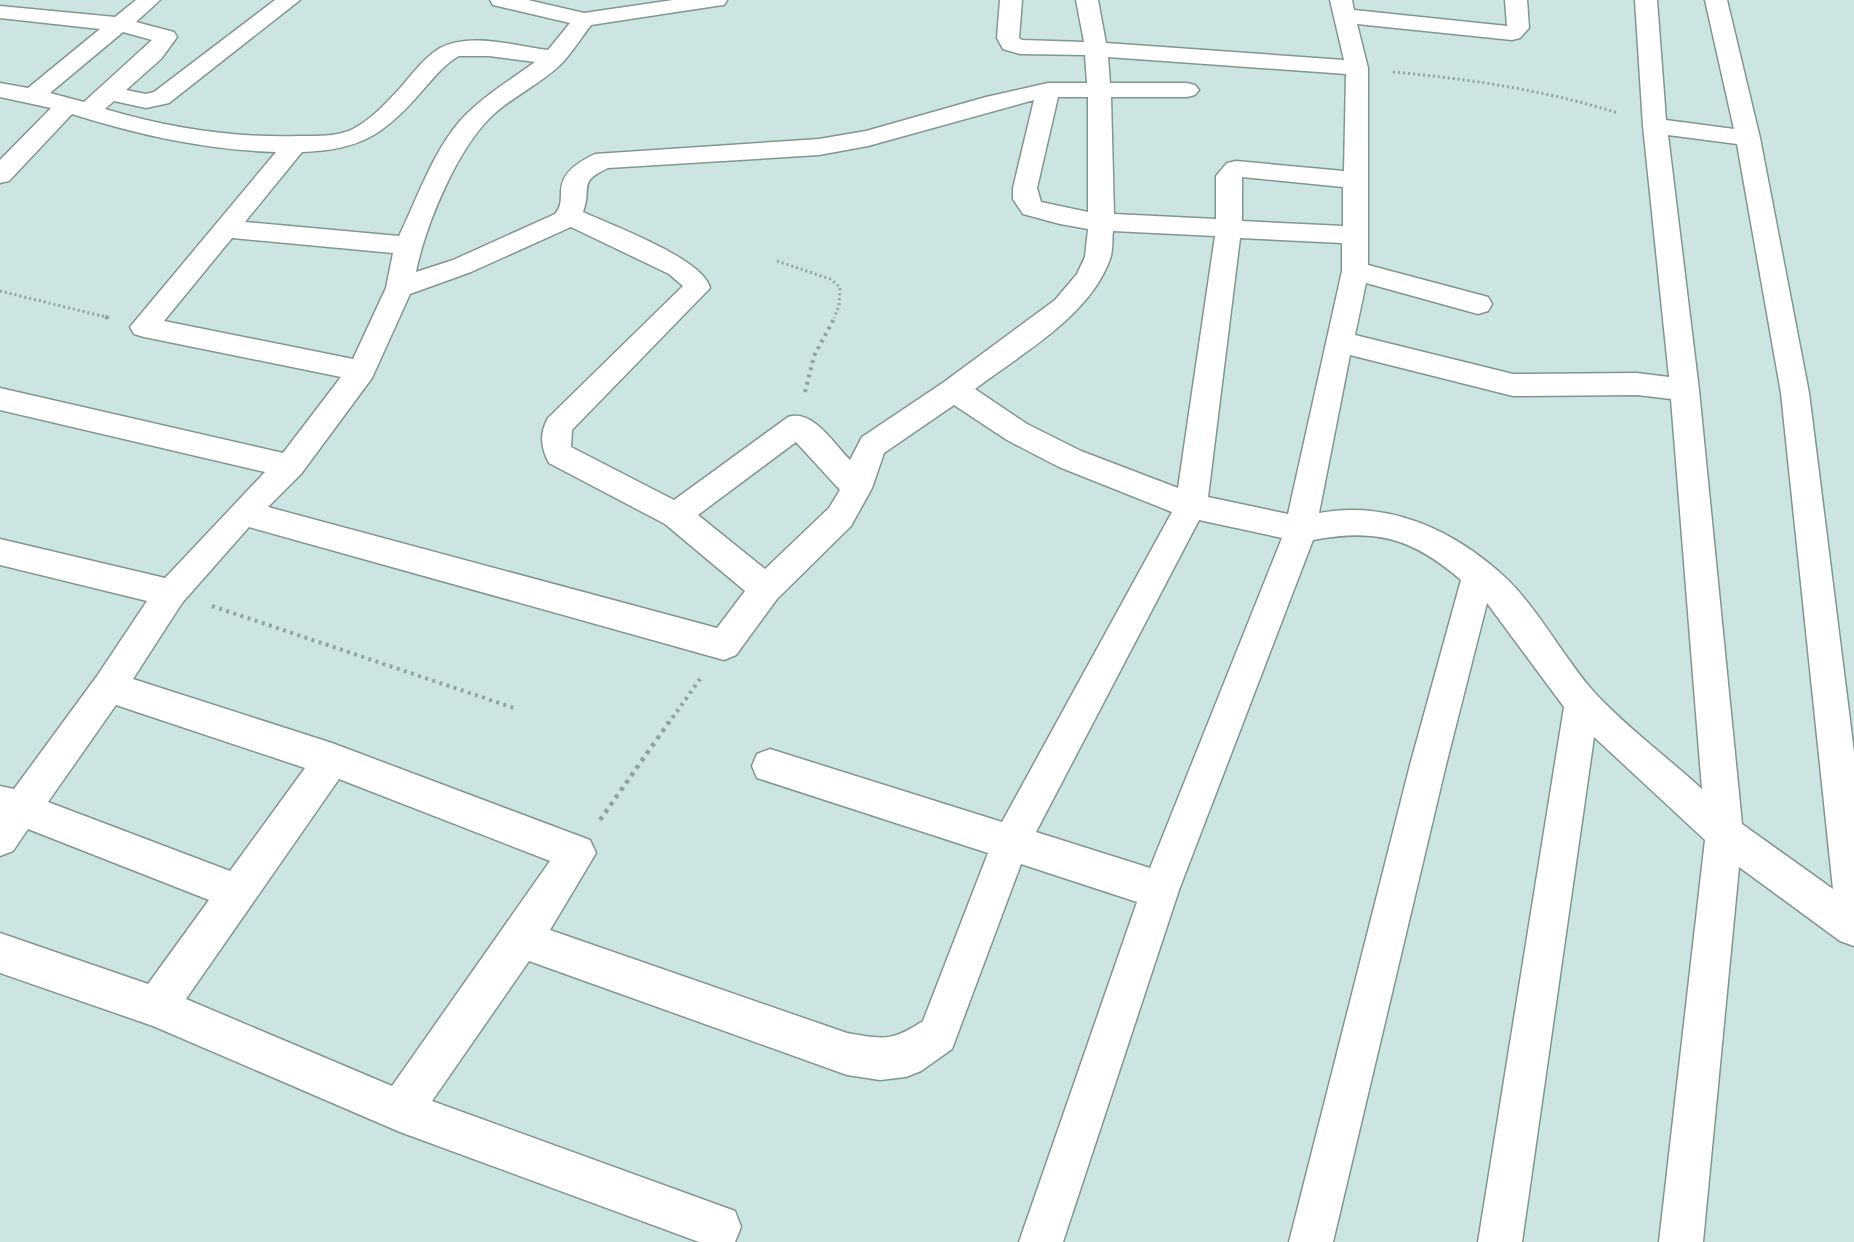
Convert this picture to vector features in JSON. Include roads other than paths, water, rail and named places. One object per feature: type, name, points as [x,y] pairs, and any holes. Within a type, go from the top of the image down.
[{"type":"street","points":[[34,94],[148,0]]},
{"type":"street","points":[[110,93],[150,101],[161,98],[289,0]]},
{"type":"street","points":[[501,0],[584,20],[716,0]]},
{"type":"street","points":[[1011,0],[1008,38],[1011,44],[1032,48],[1096,49],[1357,69]]},
{"type":"street","points":[[243,513],[724,645],[766,589],[840,517],[857,488],[867,452],[873,445],[954,390],[1065,307],[1088,278],[1098,257],[1101,222],[1099,88],[1096,49],[1088,0]]},
{"type":"street","points":[[1041,1242],[1160,890],[1301,529],[1355,271],[1357,69],[1343,8],[1512,33],[1518,28],[1516,0]]},
{"type":"street","points":[[1646,0],[1655,126],[1685,390],[1724,833],[1682,1242]]},
{"type":"street","points":[[1716,0],[1748,138],[1795,393],[1854,906]]},
{"type":"street","points":[[0,12],[119,24],[166,37],[153,54],[110,93],[78,107],[0,175]]},
{"type":"street","points":[[0,838],[12,804],[109,687],[171,593],[243,513],[290,466],[362,371],[399,288],[408,246],[449,156],[467,128],[486,109],[554,58],[584,20]]},
{"type":"street","points":[[0,90],[34,94],[144,128],[183,136],[225,141],[296,144],[338,142],[359,134],[380,121],[441,57],[456,49],[554,58]]},
{"type":"street","points":[[399,288],[462,266],[548,229],[569,216],[573,207],[575,176],[589,165],[604,160],[819,147],[868,138],[994,102],[1048,90],[1099,88],[1188,90]]},
{"type":"street","points":[[1048,90],[1025,189],[1026,199],[1032,208],[1047,214],[1101,222],[1354,235]]},
{"type":"street","points":[[1655,126],[1748,138]]},
{"type":"street","points":[[296,144],[144,327],[362,371]]},
{"type":"street","points":[[520,939],[847,1054],[880,1059],[906,1056],[938,1035],[1010,843],[1191,506],[1228,227],[1228,176],[1236,169],[1357,181]]},
{"type":"street","points":[[569,216],[678,268],[696,283],[697,288],[692,296],[564,418],[558,426],[556,436],[560,455],[676,515],[766,589]]},
{"type":"street","points":[[227,229],[408,246]]},
{"type":"street","points":[[1355,271],[1479,303]]},
{"type":"street","points":[[1340,342],[1513,386],[1637,384],[1685,390]]},
{"type":"street","points":[[954,390],[1017,432],[1070,459],[1191,506],[1301,529],[1345,521],[1379,523],[1423,536],[1446,548],[1497,591],[1582,703],[1724,833],[1854,927]]},
{"type":"street","points":[[0,399],[290,466]]},
{"type":"street","points":[[676,515],[798,425],[857,488]]},
{"type":"street","points":[[0,552],[171,593]]},
{"type":"street","points":[[1311,1242],[1428,765],[1478,576]]},
{"type":"street","points":[[109,687],[332,760],[577,853],[400,1111]]},
{"type":"street","points":[[1500,1242],[1582,703]]},
{"type":"street","points":[[156,1007],[332,760]]},
{"type":"street","points":[[770,766],[1160,890]]},
{"type":"street","points":[[12,804],[236,892]]},
{"type":"street","points":[[0,953],[156,1007],[400,1111],[719,1227]]}]
